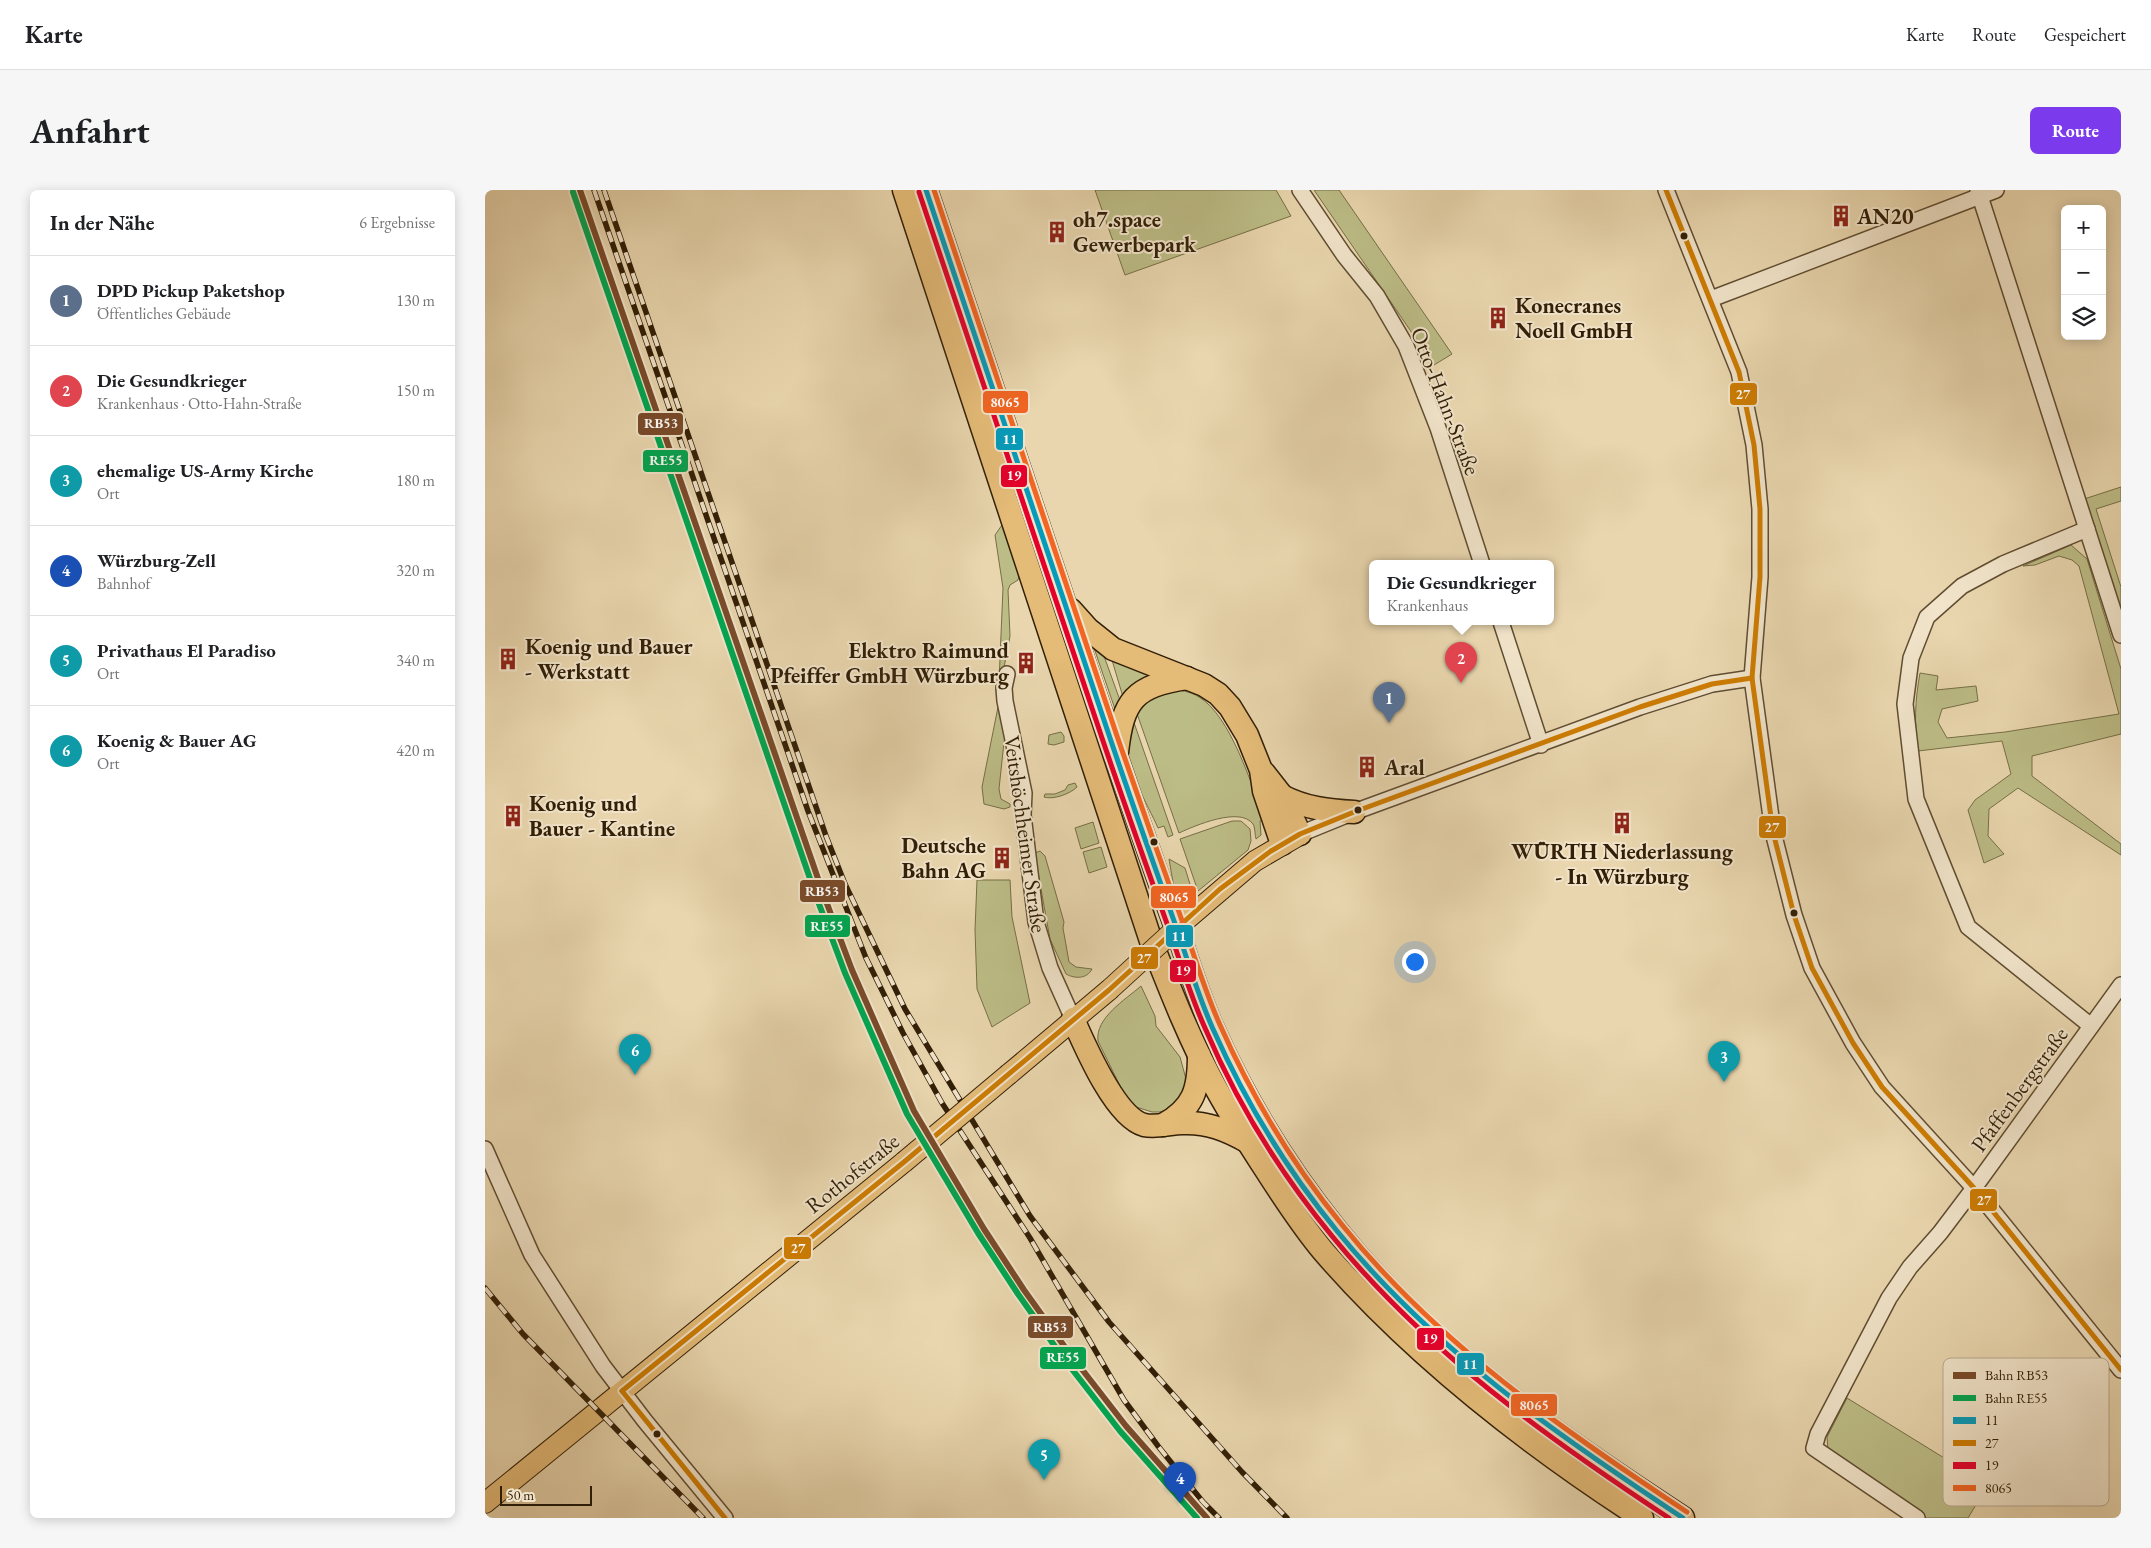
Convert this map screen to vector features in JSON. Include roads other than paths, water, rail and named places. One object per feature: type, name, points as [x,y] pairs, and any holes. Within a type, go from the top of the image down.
[{"type":"highway","points":[[904,190],[1140,908],[1175,1002],[1217,1090],[1286,1200],[1324,1252],[1427,1355],[1496,1414],[1589,1484],[1643,1518]]},
{"type":"highway","points":[[926,190],[1116,758],[1212,1028],[1251,1103],[1302,1185],[1339,1234],[1370,1269],[1439,1339],[1500,1390],[1596,1461],[1683,1518]]},
{"type":"highway","points":[[1065,602],[1078,619],[1107,645],[1211,689],[1230,707],[1247,735],[1261,770],[1264,791],[1291,839]]},
{"type":"highway","points":[[1116,758],[1122,720],[1129,704],[1147,688],[1159,683],[1188,678]]},
{"type":"highway","points":[[1261,770],[1282,796],[1293,801],[1322,809],[1354,812]]},
{"type":"highway","points":[[1282,796],[1291,839]]},
{"type":"highway","points":[[1073,1019],[1120,1108],[1136,1122],[1145,1125],[1182,1123],[1210,1125],[1249,1143]]},
{"type":"highway","points":[[1163,1125],[1174,1119],[1190,1103],[1197,1084],[1199,1054]]},
{"type":"main road","name":"Rothofstraße","points":[[492,1497],[904,1162],[1109,990],[1220,889],[1255,861],[1291,839]]},
{"type":"street","name":"Otto-Hahn-Straße","points":[[1299,190],[1377,296],[1406,346],[1438,428],[1481,560]]},
{"type":"street","points":[[1666,190],[1739,372],[1754,444],[1760,509],[1760,577],[1752,678],[1773,832],[1794,915],[1812,968],[1853,1043],[1882,1087],[1975,1188],[2121,1370]]},
{"type":"street","points":[[1711,300],[1979,193],[1995,190]]},
{"type":"street","points":[[1979,193],[2121,635]]},
{"type":"street","points":[[2087,529],[2003,564],[1962,586],[1927,617],[1911,658],[1905,704],[1916,799],[1969,927],[2091,1026]]},
{"type":"street","points":[[1502,625],[1541,745]]},
{"type":"street","name":"Veitshöchheimer Straße","points":[[1007,674],[1004,688],[1005,701],[1024,793],[1023,815],[1035,915],[1050,968],[1073,1019]]},
{"type":"street","points":[[1291,839],[1354,812],[1541,745],[1640,707],[1712,684],[1752,678]]},
{"type":"street","name":"Pfaffenbergstraße","points":[[1917,1518],[1814,1448],[1818,1434],[1889,1298],[1910,1267],[1940,1233],[1975,1188],[2121,985]]},
{"type":"street","points":[[485,1149],[532,1255],[598,1358],[622,1391],[725,1518]]},
{"type":"railway","points":[[594,190],[808,811],[866,958],[903,1033],[942,1103],[1030,1238],[1124,1400],[1203,1502],[1219,1518]]},
{"type":"railway","points":[[604,190],[826,836],[845,884],[905,1009],[1030,1216],[1109,1322],[1242,1472],[1287,1518]]},
{"type":"railway","points":[[485,1288],[523,1334],[703,1518]]},
{"type":"rail line","name":"RB53","points":[[580,190],[823,893],[852,970],[914,1111],[984,1229],[1024,1290],[1067,1350],[1126,1426],[1207,1518]]},
{"type":"rail line","name":"RE55","points":[[573,192],[816,896],[845,973],[907,1114],[978,1233],[1061,1355],[1120,1431],[1197,1518]]},
{"type":"place","name":"AN20","points":[[1841,216]]},
{"type":"place","name":"oh7.space Gewerbepark","points":[[1057,232]]},
{"type":"place","name":"Konecranes Noell GmbH","points":[[1498,318]]},
{"type":"place","name":"Koenig und Bauer - Werkstatt","points":[[508,659]]},
{"type":"place","name":"Elektro Raimund Pfeiffer GmbH Würzburg","points":[[1026,663]]},
{"type":"place","name":"Die Gesundkrieger","points":[[1461,683]]},
{"type":"place","name":"DPD Pickup Paketshop","points":[[1389,723]]},
{"type":"place","name":"Aral","points":[[1367,767]]},
{"type":"place","name":"Koenig und Bauer - Kantine","points":[[513,816]]},
{"type":"place","name":"WÜRTH Niederlassung - In Würzburg","points":[[1622,823]]},
{"type":"place","name":"Deutsche Bahn AG","points":[[1002,858]]},
{"type":"place","name":"Koenig & Bauer AG","points":[[635,1075]]},
{"type":"place","name":"ehemalige US-Army Kirche","points":[[1724,1082]]},
{"type":"place","name":"Privathaus El Paradiso","points":[[1044,1480]]},
{"type":"place","name":"Würzburg-Zell","points":[[1180,1503]]}]
